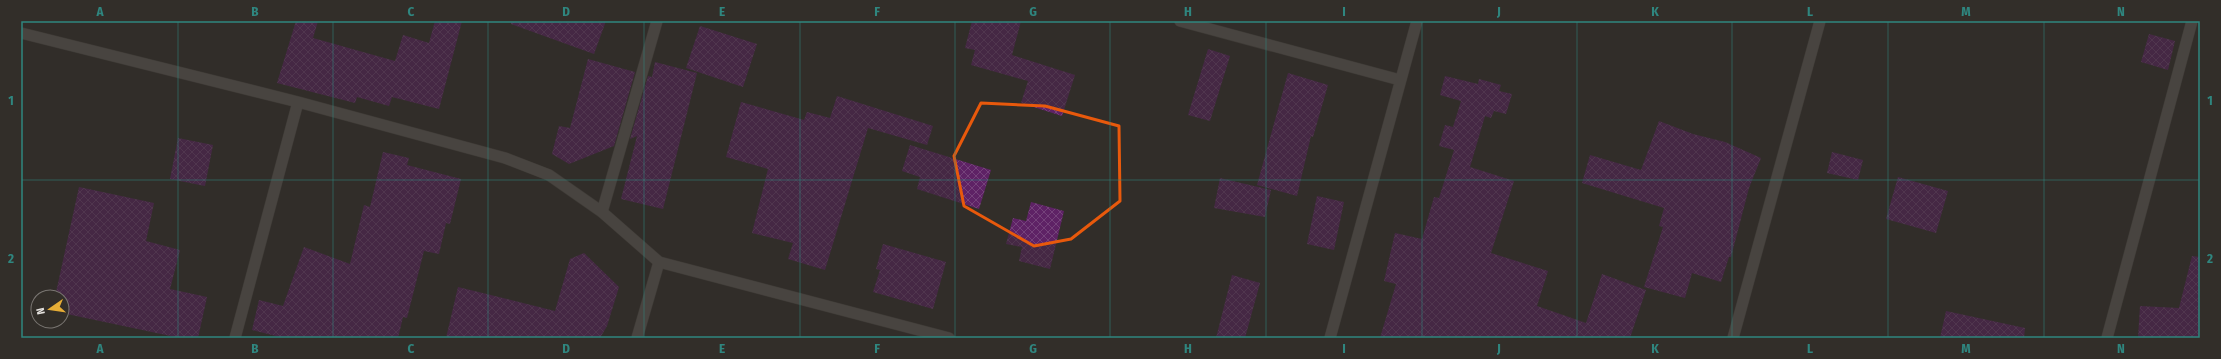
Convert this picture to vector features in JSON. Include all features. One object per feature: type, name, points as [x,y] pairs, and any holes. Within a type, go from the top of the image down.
[{"type":"street","points":[[602,212],[657,21]]},
{"type":"street","points":[[1180,21],[1400,80]]},
{"type":"street","points":[[1330,338],[1417,21]]},
{"type":"street","points":[[1733,338],[1820,21]]},
{"type":"street","points":[[2107,338],[2192,21]]},
{"type":"street","points":[[21,33],[298,102],[505,158],[549,175],[602,212],[659,262],[949,338]]},
{"type":"street","points":[[235,338],[298,102]]},
{"type":"street","points":[[637,338],[659,262]]},
{"type":"highlighted area","points":[[981,103],[1045,106],[1119,126],[1120,201],[1071,239],[1034,246],[964,206],[954,156]]},
{"type":"building","points":[[296,21],[318,21],[313,38],[395,61],[403,35],[429,43],[435,21],[462,21],[439,109],[392,97],[389,106],[357,97],[355,103],[277,83]]},
{"type":"building","points":[[511,21],[606,21],[594,54],[511,24]]},
{"type":"building","points":[[972,21],[1021,21],[1012,55],[1075,75],[1062,116],[1021,103],[1028,81],[971,65],[975,50],[965,48]]},
{"type":"building","points":[[700,26],[757,44],[743,87],[686,68]]},
{"type":"building","points":[[2149,34],[2175,41],[2168,70],[2141,62]]},
{"type":"building","points":[[1208,49],[1230,56],[1210,121],[1188,115]]},
{"type":"building","points":[[588,59],[635,72],[614,146],[569,164],[552,154],[559,126],[570,128]]},
{"type":"building","points":[[655,62],[697,73],[663,209],[621,199],[637,136],[630,139],[648,76],[652,77]]},
{"type":"building","points":[[1288,73],[1328,85],[1313,137],[1311,136],[1297,196],[1257,185]]},
{"type":"building","points":[[1445,76],[1478,84],[1479,79],[1501,85],[1499,91],[1512,94],[1506,114],[1494,111],[1491,118],[1485,116],[1470,167],[1514,181],[1491,253],[1548,271],[1537,306],[1586,323],[1602,274],[1646,290],[1630,338],[1380,338],[1396,284],[1384,281],[1395,233],[1422,239],[1434,197],[1439,198],[1454,150],[1439,146],[1445,125],[1453,127],[1461,101],[1440,95]]},
{"type":"building","points":[[837,96],[933,126],[927,145],[868,128],[825,270],[788,259],[793,243],[752,233],[768,169],[726,157],[741,102],[804,120],[807,112],[830,118]]},
{"type":"building","points":[[1659,121],[1693,134],[1725,142],[1761,158],[1749,188],[1731,257],[1729,257],[1721,282],[1692,273],[1685,298],[1644,287],[1663,227],[1659,226],[1664,208],[1582,183],[1590,155],[1641,170]]},
{"type":"building","points":[[178,138],[213,145],[205,186],[170,179]]},
{"type":"building","points":[[910,145],[991,170],[979,209],[917,189],[920,177],[902,171]]},
{"type":"building","points":[[383,152],[409,158],[407,165],[461,179],[450,224],[446,223],[439,254],[424,251],[407,318],[403,317],[398,338],[284,338],[252,330],[259,300],[283,306],[304,247],[350,264],[364,205],[370,207]]},
{"type":"building","points":[[1832,152],[1863,160],[1858,180],[1827,173]]},
{"type":"building","points":[[1898,177],[1948,191],[1936,233],[1886,219]]},
{"type":"building","points":[[1220,178],[1271,190],[1265,217],[1214,208]]},
{"type":"building","points":[[79,187],[154,203],[146,241],[180,250],[170,289],[207,297],[198,338],[180,338],[70,315],[70,289],[57,289]]},
{"type":"building","points":[[1317,196],[1344,202],[1334,250],[1307,244]]},
{"type":"building","points":[[1031,202],[1064,211],[1050,269],[1019,261],[1022,247],[1006,244],[1013,218],[1026,221]]},
{"type":"building","points":[[883,244],[946,262],[933,309],[873,292],[880,270],[876,269]]},
{"type":"building","points":[[584,253],[619,287],[607,326],[600,338],[446,338],[458,287],[555,311],[570,259]]},
{"type":"building","points":[[2192,256],[2200,257],[2200,338],[2138,338],[2140,306],[2179,308]]},
{"type":"building","points":[[1232,275],[1260,283],[1245,338],[1216,338]]},
{"type":"building","points":[[1946,311],[2025,328],[2024,338],[1940,338]]}]
